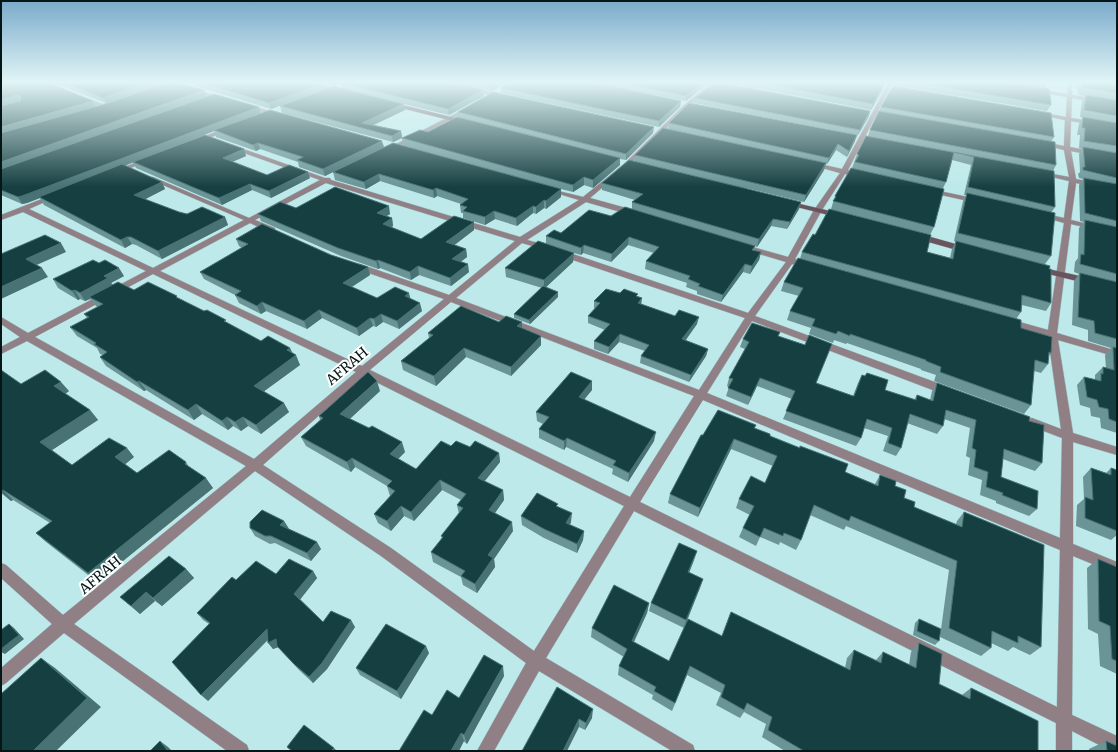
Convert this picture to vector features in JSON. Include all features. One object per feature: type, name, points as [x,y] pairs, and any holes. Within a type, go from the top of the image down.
[{"type":"street","points":[[282,117],[288,118]]},
{"type":"street","points":[[447,117],[474,124]]},
{"type":"street","name":"AFRAH","points":[[1,678],[63,624],[255,465],[362,371],[521,240],[585,199],[627,164],[675,117]]},
{"type":"street","points":[[485,751],[536,661],[632,504],[750,317],[790,261],[818,210],[844,171],[871,117]]},
{"type":"street","points":[[1058,117],[1117,127]]},
{"type":"street","points":[[381,154],[398,148],[451,118]]},
{"type":"street","points":[[1064,751],[1068,436],[1052,334],[1073,180],[1067,148],[1069,119]]},
{"type":"street","points":[[191,143],[235,127]]},
{"type":"street","points":[[205,138],[324,180],[521,240],[750,317],[957,395]]},
{"type":"street","points":[[379,143],[398,148]]},
{"type":"street","points":[[1036,143],[1117,158]]},
{"type":"street","points":[[111,174],[155,157]]},
{"type":"street","points":[[806,163],[859,175]]},
{"type":"street","points":[[126,168],[276,232]]},
{"type":"street","points":[[1035,172],[1117,189]]},
{"type":"street","points":[[1,351],[338,174]]},
{"type":"street","points":[[540,186],[639,215]]},
{"type":"street","points":[[921,188],[982,202]]},
{"type":"street","points":[[1,218],[60,194]]},
{"type":"street","points":[[780,201],[848,218]]},
{"type":"street","points":[[23,209],[362,371],[1117,745]]},
{"type":"street","points":[[1036,214],[1117,233]]},
{"type":"street","points":[[909,234],[977,252]]},
{"type":"street","points":[[737,245],[813,267]]},
{"type":"street","points":[[352,264],[450,299],[701,396],[1117,568]]},
{"type":"street","points":[[1030,266],[1096,283]]},
{"type":"street","points":[[998,319],[1117,354]]},
{"type":"street","points":[[1,320],[27,337],[255,465],[386,552],[536,661],[687,751]]},
{"type":"street","points":[[1024,420],[1068,436],[1117,451]]},
{"type":"street","points":[[1,569],[63,624],[241,751]]},
{"type":"building","points":[[1,117],[36,117],[1,127]]},
{"type":"building","points":[[58,117],[128,117],[1,162],[1,133]]},
{"type":"building","points":[[148,117],[232,117],[18,197],[1,190],[1,169]]},
{"type":"building","points":[[250,117],[296,117],[382,141],[323,169],[297,160],[303,157],[258,143],[253,145],[214,130]]},
{"type":"building","points":[[321,117],[375,117],[362,123],[401,131],[392,136]]},
{"type":"building","points":[[457,117],[620,158],[593,180],[584,177],[573,185],[402,138],[420,130],[428,132]]},
{"type":"building","points":[[478,117],[608,117],[654,127],[626,154]]},
{"type":"building","points":[[640,117],[663,117],[659,121]]},
{"type":"building","points":[[675,117],[763,117],[857,135],[849,151],[838,144],[829,158],[669,123]]},
{"type":"building","points":[[793,117],[867,117],[860,130]]},
{"type":"building","points":[[876,117],[914,117],[1055,142],[1056,165],[870,130]]},
{"type":"building","points":[[939,117],[1052,117],[1054,137]]},
{"type":"building","points":[[1083,117],[1117,123],[1117,146],[1084,141],[1085,128],[1082,128]]},
{"type":"building","points":[[663,128],[826,163],[806,195],[635,155]]},
{"type":"building","points":[[205,135],[244,149],[223,158],[267,175],[289,165],[308,172],[269,191],[250,184],[219,198],[133,162]]},
{"type":"building","points":[[866,136],[954,152],[946,182],[855,162],[859,155],[857,154]]},
{"type":"building","points":[[393,143],[561,189],[546,201],[544,200],[536,207],[533,206],[516,218],[494,211],[485,217],[463,211],[467,207],[460,205],[468,199],[436,188],[433,190],[379,174],[364,182],[333,172]]},
{"type":"building","points":[[1083,147],[1117,153],[1117,178],[1083,170],[1083,167],[1085,167]]},
{"type":"building","points":[[960,154],[1054,171],[1055,207],[968,187],[974,157]]},
{"type":"building","points":[[629,160],[801,202],[790,222],[773,219],[759,239],[632,202],[643,194],[602,183]]},
{"type":"building","points":[[122,164],[162,182],[134,195],[187,214],[202,207],[225,217],[158,251],[131,237],[121,240],[39,197]]},
{"type":"building","points":[[851,168],[944,189],[934,227],[833,201]]},
{"type":"building","points":[[1084,178],[1117,184],[1117,221],[1085,213]]},
{"type":"building","points":[[335,187],[389,206],[377,213],[392,218],[383,224],[421,239],[454,216],[474,222],[446,242],[466,249],[452,259],[468,264],[450,278],[418,266],[410,272],[378,260],[376,261],[338,248],[258,214],[280,202],[296,208]]},
{"type":"building","points":[[967,193],[1055,213],[1051,256],[958,233]]},
{"type":"building","points":[[625,207],[755,246],[752,250],[761,252],[752,266],[745,264],[723,295],[698,286],[700,284],[688,279],[690,276],[646,261],[659,247],[629,237],[612,254],[584,245],[581,248],[546,236],[554,230],[561,233],[589,210],[611,216]]},
{"type":"building","points":[[829,209],[931,235],[927,252],[953,259],[956,241],[1050,266],[1051,303],[1022,295],[1021,312],[802,252],[813,234],[815,235]]},
{"type":"building","points":[[1085,220],[1117,227],[1117,274],[1080,264],[1081,254],[1084,255]]},
{"type":"building","points":[[262,224],[331,255],[368,267],[343,283],[377,298],[395,287],[409,293],[405,296],[420,303],[397,321],[381,314],[374,319],[370,318],[357,328],[319,310],[304,321],[262,302],[257,306],[235,295],[241,291],[200,272],[248,244],[236,239]]},
{"type":"building","points":[[45,235],[61,243],[26,259],[42,268],[1,287],[1,254]]},
{"type":"building","points":[[538,241],[574,253],[544,280],[505,268]]},
{"type":"building","points":[[798,258],[1021,320],[1021,328],[1052,337],[1051,353],[1049,352],[1048,364],[1035,360],[1031,405],[940,372],[941,367],[926,360],[850,334],[850,336],[838,331],[836,334],[812,326],[815,319],[790,311],[803,288],[784,282]]},
{"type":"building","points":[[93,260],[99,263],[105,260],[119,268],[104,276],[108,278],[80,293],[75,290],[72,291],[53,279]]},
{"type":"building","points":[[1080,273],[1117,282],[1117,339],[1095,333],[1094,321],[1078,317]]},
{"type":"building","points":[[118,282],[134,290],[148,282],[204,311],[207,310],[261,341],[268,336],[290,348],[287,350],[296,355],[254,386],[284,403],[256,425],[243,417],[235,422],[227,417],[222,421],[196,404],[188,410],[139,381],[137,382],[100,357],[107,352],[94,344],[96,343],[70,327],[89,317],[84,314],[103,304],[89,297]]},
{"type":"building","points":[[543,286],[558,292],[529,320],[514,314]]},
{"type":"building","points":[[606,289],[620,293],[624,289],[638,294],[636,296],[642,298],[638,303],[675,316],[679,310],[699,317],[682,339],[708,349],[691,375],[641,356],[649,345],[620,334],[609,347],[594,341],[610,324],[588,316],[600,303],[594,301]]},
{"type":"building","points":[[461,306],[499,322],[506,316],[522,322],[517,326],[541,336],[511,367],[464,348],[434,376],[401,361],[433,335],[428,333]]},
{"type":"building","points":[[752,323],[780,332],[778,336],[805,345],[809,335],[832,344],[816,383],[853,396],[862,375],[865,376],[867,373],[888,380],[885,390],[916,400],[917,395],[933,401],[937,383],[1030,417],[1029,421],[1044,425],[1042,463],[1004,449],[1001,477],[1038,491],[1037,509],[1002,495],[1003,493],[986,487],[988,472],[974,467],[976,450],[972,448],[976,420],[946,410],[943,426],[910,414],[901,448],[888,443],[892,428],[867,419],[861,438],[786,411],[795,391],[760,378],[751,397],[728,388],[733,379],[729,378],[749,342],[743,339]]},
{"type":"building","points":[[1113,347],[1117,348],[1117,422],[1109,419],[1108,409],[1099,407],[1097,400],[1087,397],[1084,377],[1101,381],[1103,367],[1114,370]]},
{"type":"building","points":[[1,370],[21,384],[45,370],[61,382],[54,386],[90,410],[40,442],[72,465],[109,438],[127,448],[115,457],[137,473],[169,450],[186,462],[185,464],[206,478],[88,573],[36,533],[52,521],[3,490],[1,492]]},
{"type":"building","points":[[368,372],[377,381],[340,414],[369,428],[372,426],[402,442],[390,454],[416,469],[441,441],[451,446],[456,441],[470,447],[475,441],[499,453],[478,478],[503,490],[489,510],[512,522],[488,555],[493,558],[475,584],[461,576],[465,571],[431,552],[443,537],[441,536],[463,508],[457,505],[466,494],[440,480],[411,512],[401,506],[387,521],[374,514],[395,491],[387,486],[392,481],[352,458],[347,462],[301,437],[323,418],[319,416]]},
{"type":"building","points":[[571,372],[592,381],[579,397],[656,432],[629,473],[613,465],[616,461],[567,438],[564,441],[539,429],[549,417],[536,412]]},
{"type":"building","points":[[718,410],[756,425],[754,428],[770,434],[770,436],[848,464],[845,472],[878,486],[880,475],[896,481],[895,486],[906,490],[904,498],[915,502],[914,507],[962,527],[964,512],[1044,545],[1041,647],[1018,636],[1018,643],[992,631],[991,648],[949,628],[957,561],[851,516],[849,521],[814,505],[801,540],[784,533],[783,536],[764,528],[760,537],[743,528],[754,506],[739,499],[751,476],[765,483],[777,456],[734,439],[700,508],[670,494],[701,435],[703,435]]},
{"type":"building","points":[[1091,468],[1111,475],[1111,468],[1117,470],[1117,531],[1085,518],[1085,497],[1093,500]]},
{"type":"building","points":[[537,493],[558,504],[556,506],[572,513],[566,523],[584,531],[577,544],[544,529],[521,516]]},
{"type":"building","points":[[262,510],[284,521],[280,525],[317,542],[307,553],[271,536],[265,536],[250,528],[250,522]]},
{"type":"building","points":[[679,543],[697,551],[688,572],[703,579],[686,620],[651,603]]},
{"type":"building","points":[[169,556],[186,569],[153,598],[146,592],[131,606],[120,597]]},
{"type":"building","points":[[289,559],[313,571],[294,594],[323,622],[331,611],[351,620],[322,663],[309,677],[277,646],[276,639],[268,643],[267,629],[201,695],[172,662],[210,623],[197,613],[232,577],[236,580],[256,561],[276,574]]},
{"type":"building","points":[[1098,559],[1117,567],[1117,661],[1112,659],[1110,626],[1099,621]]},
{"type":"building","points":[[614,585],[649,603],[632,641],[669,661],[688,619],[722,636],[731,612],[850,670],[854,650],[881,663],[883,652],[916,668],[919,643],[942,654],[939,684],[970,699],[971,688],[1038,721],[1038,751],[804,751],[768,730],[772,717],[747,703],[744,710],[721,697],[725,685],[690,666],[675,703],[654,691],[656,687],[619,666],[627,649],[592,628]]},
{"type":"building","points":[[919,619],[941,629],[939,641],[917,631]]},
{"type":"building","points":[[9,624],[19,635],[1,649],[1,630]]},
{"type":"building","points":[[386,624],[426,646],[397,691],[356,668]]},
{"type":"building","points":[[484,655],[503,666],[464,735],[461,733],[451,751],[399,751],[424,710],[432,715],[447,690],[459,698]]},
{"type":"building","points":[[41,658],[87,698],[33,751],[1,751],[1,694]]},
{"type":"building","points":[[557,687],[593,709],[586,723],[579,719],[563,751],[522,751]]},
{"type":"building","points":[[304,725],[334,748],[331,751],[292,751],[287,747]]},
{"type":"building","points":[[160,741],[168,751],[150,751]]},
{"type":"building","points":[[1106,741],[1117,746],[1117,751],[1107,751]]}]
